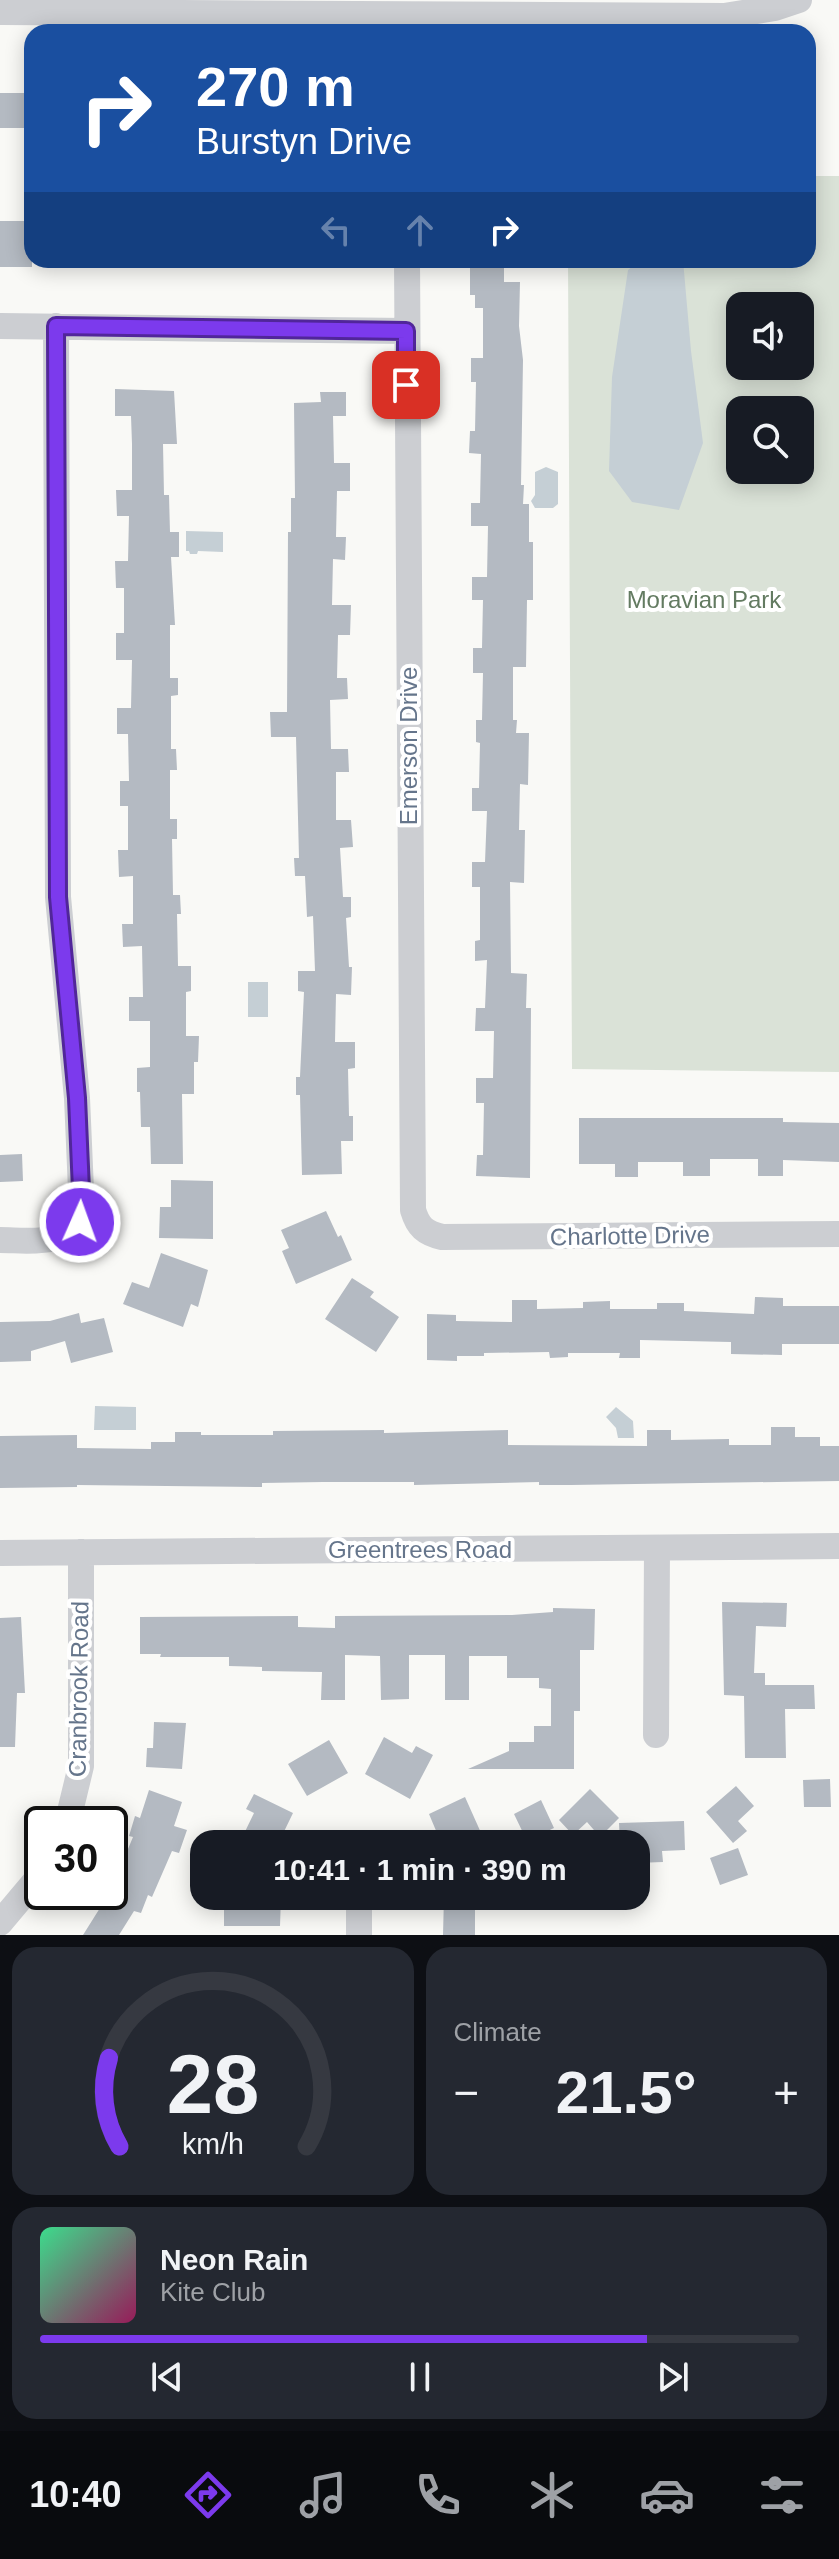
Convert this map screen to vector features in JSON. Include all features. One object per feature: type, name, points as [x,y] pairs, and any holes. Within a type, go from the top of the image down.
[{"type":"street","points":[[0,12],[409,23],[643,7],[724,16],[775,8],[799,0]]},
{"type":"street","name":"Emerson Drive","points":[[407,268],[413,1210],[422,1230]]},
{"type":"street","points":[[0,326],[406,331]]},
{"type":"street","points":[[0,1240],[54,1239],[72,1230],[80,1222],[82,1213],[77,1098],[58,897],[56,326]]},
{"type":"street","name":"Charlotte Drive","points":[[422,1230],[442,1237],[839,1234]]},
{"type":"street","name":"Greentrees Road","points":[[0,1553],[839,1546]]},
{"type":"street","points":[[656,1735],[657,1548]]},
{"type":"street","name":"Cranbrook Road","points":[[71,1806],[81,1766],[81,1552]]},
{"type":"street","points":[[0,1923],[24,1897]]},
{"type":"street","points":[[359,1910],[359,1935]]},
{"type":"green space","name":"Moravian Park","points":[[816,176],[839,176],[839,1072],[572,1069],[568,268],[816,268]]},
{"type":"shaded area","points":[[684,268],[703,443],[679,510],[632,502],[609,471],[612,377],[628,270]]},
{"type":"shaded area","points":[[546,467],[558,472],[558,504],[553,508],[535,508],[531,501],[535,495],[535,472]]},
{"type":"shaded area","points":[[186,531],[223,532],[223,552],[198,551],[197,554],[190,554],[186,551]]},
{"type":"shaded area","points":[[248,982],[268,982],[268,1017],[248,1017]]},
{"type":"shaded area","points":[[95,1406],[136,1407],[136,1430],[94,1430]]},
{"type":"shaded area","points":[[616,1407],[633,1421],[634,1438],[618,1438],[616,1428],[606,1417]]},
{"type":"building","points":[[0,93],[24,93],[24,128],[0,128]]},
{"type":"building","points":[[0,221],[24,221],[24,267],[0,267]]},
{"type":"building","points":[[470,268],[504,268],[504,282],[520,282],[519,326],[523,360],[521,485],[524,485],[523,504],[529,504],[529,542],[533,542],[533,600],[527,600],[526,667],[513,667],[513,720],[517,720],[516,733],[529,733],[528,785],[520,784],[519,830],[525,830],[524,883],[510,882],[511,973],[527,974],[526,1008],[531,1008],[530,1178],[476,1176],[477,1155],[483,1155],[484,1103],[476,1103],[476,1078],[493,1078],[494,1031],[475,1031],[476,1008],[485,1008],[487,960],[475,961],[475,941],[480,940],[480,887],[472,887],[472,862],[485,862],[487,811],[472,811],[472,788],[479,788],[480,743],[476,742],[476,720],[482,720],[483,673],[473,673],[473,648],[482,648],[483,600],[472,600],[472,577],[487,577],[488,526],[471,526],[471,503],[480,503],[481,454],[469,453],[470,431],[475,431],[476,382],[471,382],[471,358],[483,358],[483,308],[475,308],[475,295],[470,295]]},
{"type":"building","points":[[115,389],[174,391],[177,444],[163,444],[164,495],[169,495],[170,532],[179,532],[179,557],[171,557],[175,625],[170,625],[170,678],[178,678],[178,695],[171,696],[171,749],[176,749],[177,770],[170,770],[170,819],[177,819],[177,839],[172,839],[173,895],[180,895],[181,914],[177,914],[178,966],[191,966],[191,991],[186,992],[186,1036],[199,1036],[198,1062],[194,1062],[194,1094],[182,1094],[183,1164],[151,1164],[150,1127],[141,1127],[140,1092],[137,1092],[137,1068],[150,1067],[150,1021],[129,1021],[129,997],[143,997],[142,946],[123,947],[122,924],[133,924],[133,876],[119,877],[118,850],[128,850],[128,806],[120,806],[120,781],[129,781],[128,734],[117,734],[117,708],[131,708],[132,660],[116,660],[116,633],[124,633],[124,588],[116,588],[115,561],[128,561],[129,516],[117,516],[116,490],[132,490],[132,444],[131,416],[115,416]]},
{"type":"building","points":[[320,392],[346,392],[346,416],[333,416],[334,463],[350,463],[350,491],[337,491],[336,537],[346,537],[345,560],[333,559],[332,605],[351,605],[350,635],[338,635],[337,678],[347,678],[348,699],[330,700],[331,749],[348,749],[349,772],[336,772],[336,820],[351,820],[353,847],[340,848],[343,897],[351,897],[351,917],[346,918],[349,967],[352,967],[351,995],[336,994],[335,1042],[355,1042],[355,1068],[348,1069],[353,1141],[341,1141],[342,1174],[302,1175],[300,1095],[296,1095],[296,1077],[300,1077],[304,992],[298,991],[298,971],[315,971],[313,916],[307,917],[305,876],[295,876],[294,858],[299,858],[296,737],[271,737],[270,712],[287,712],[288,532],[291,532],[291,498],[295,498],[294,403],[321,402]]},
{"type":"building","points":[[579,1118],[783,1118],[783,1122],[839,1123],[839,1162],[783,1160],[783,1176],[758,1176],[758,1159],[710,1159],[710,1176],[683,1176],[683,1162],[638,1162],[638,1177],[615,1177],[615,1164],[579,1164]]},
{"type":"building","points":[[22,1154],[23,1181],[0,1182],[0,1155]]},
{"type":"building","points":[[171,1180],[213,1181],[213,1239],[159,1238],[160,1207],[171,1207]]},
{"type":"building","points":[[326,1211],[352,1260],[296,1284],[282,1251],[289,1248],[281,1230]]},
{"type":"building","points":[[161,1253],[208,1270],[198,1307],[191,1304],[183,1327],[123,1304],[132,1282],[149,1288]]},
{"type":"building","points":[[352,1278],[374,1292],[370,1297],[399,1317],[376,1352],[325,1319]]},
{"type":"building","points":[[755,1297],[783,1298],[783,1306],[839,1306],[839,1344],[782,1344],[782,1355],[731,1354],[731,1342],[640,1340],[640,1358],[619,1358],[620,1353],[568,1353],[568,1357],[550,1358],[549,1352],[484,1353],[484,1356],[457,1356],[457,1361],[427,1360],[427,1314],[456,1315],[456,1321],[512,1322],[512,1300],[537,1300],[537,1309],[583,1308],[583,1302],[610,1301],[610,1309],[657,1309],[657,1303],[684,1303],[684,1311],[754,1314]]},
{"type":"building","points":[[79,1313],[81,1323],[104,1318],[113,1352],[71,1363],[65,1341],[31,1351],[31,1361],[0,1362],[0,1322],[50,1321]]},
{"type":"building","points":[[771,1427],[795,1427],[795,1437],[820,1437],[820,1446],[839,1446],[839,1481],[571,1485],[539,1485],[539,1482],[414,1485],[414,1482],[323,1482],[262,1483],[262,1487],[77,1485],[0,1488],[0,1436],[77,1435],[77,1448],[151,1449],[151,1442],[175,1442],[175,1432],[273,1435],[273,1431],[384,1430],[384,1433],[508,1430],[508,1445],[647,1446],[647,1430],[671,1430],[671,1440],[729,1439],[729,1445],[771,1445]]},
{"type":"building","points":[[722,1602],[787,1603],[786,1627],[756,1626],[754,1673],[765,1673],[765,1685],[814,1685],[815,1709],[785,1709],[786,1758],[745,1758],[744,1696],[724,1695]]},
{"type":"building","points":[[553,1608],[595,1609],[594,1650],[580,1650],[580,1711],[574,1711],[574,1769],[468,1769],[509,1751],[509,1742],[534,1742],[534,1726],[551,1726],[551,1689],[539,1688],[539,1678],[507,1678],[507,1656],[469,1656],[469,1700],[445,1700],[445,1655],[409,1655],[409,1699],[381,1700],[380,1656],[345,1655],[345,1700],[321,1700],[322,1672],[262,1671],[262,1667],[229,1666],[229,1657],[140,1654],[140,1617],[298,1616],[298,1627],[335,1628],[335,1616],[512,1615],[553,1612]]},
{"type":"building","points":[[21,1617],[25,1693],[17,1693],[15,1747],[0,1747],[0,1618]]},
{"type":"building","points":[[154,1722],[186,1723],[182,1769],[146,1767],[147,1748],[153,1748]]},
{"type":"building","points":[[384,1737],[412,1753],[416,1746],[433,1755],[410,1799],[365,1774]]},
{"type":"building","points":[[329,1740],[348,1773],[307,1796],[288,1764]]},
{"type":"building","points":[[830,1779],[831,1807],[804,1807],[803,1780]]},
{"type":"building","points":[[736,1786],[754,1806],[738,1821],[747,1831],[733,1843],[706,1812]]},
{"type":"building","points":[[590,1789],[619,1818],[607,1830],[594,1830],[587,1822],[578,1830],[568,1830],[559,1820]]},
{"type":"building","points":[[149,1790],[182,1802],[174,1826],[187,1830],[179,1853],[172,1851],[152,1897],[148,1895],[141,1913],[134,1911],[119,1935],[83,1935],[99,1910],[128,1910],[128,1849],[133,1837],[129,1836],[135,1816],[140,1818]]},
{"type":"building","points":[[254,1794],[293,1813],[285,1830],[246,1830],[254,1813],[246,1809]]},
{"type":"building","points":[[465,1797],[480,1830],[436,1830],[429,1814]]},
{"type":"building","points":[[541,1800],[554,1828],[522,1830],[514,1814]]},
{"type":"building","points":[[684,1821],[685,1850],[662,1851],[663,1862],[650,1862],[650,1830],[619,1830],[619,1823]]},
{"type":"building","points":[[738,1848],[748,1875],[720,1885],[710,1858]]},
{"type":"building","points":[[224,1910],[281,1910],[280,1926],[224,1926]]},
{"type":"building","points":[[444,1910],[475,1910],[475,1935],[443,1935]]},
{"type":"route","points":[[80,1222],[77,1098],[58,897],[56,326],[406,331],[406,385]]}]
